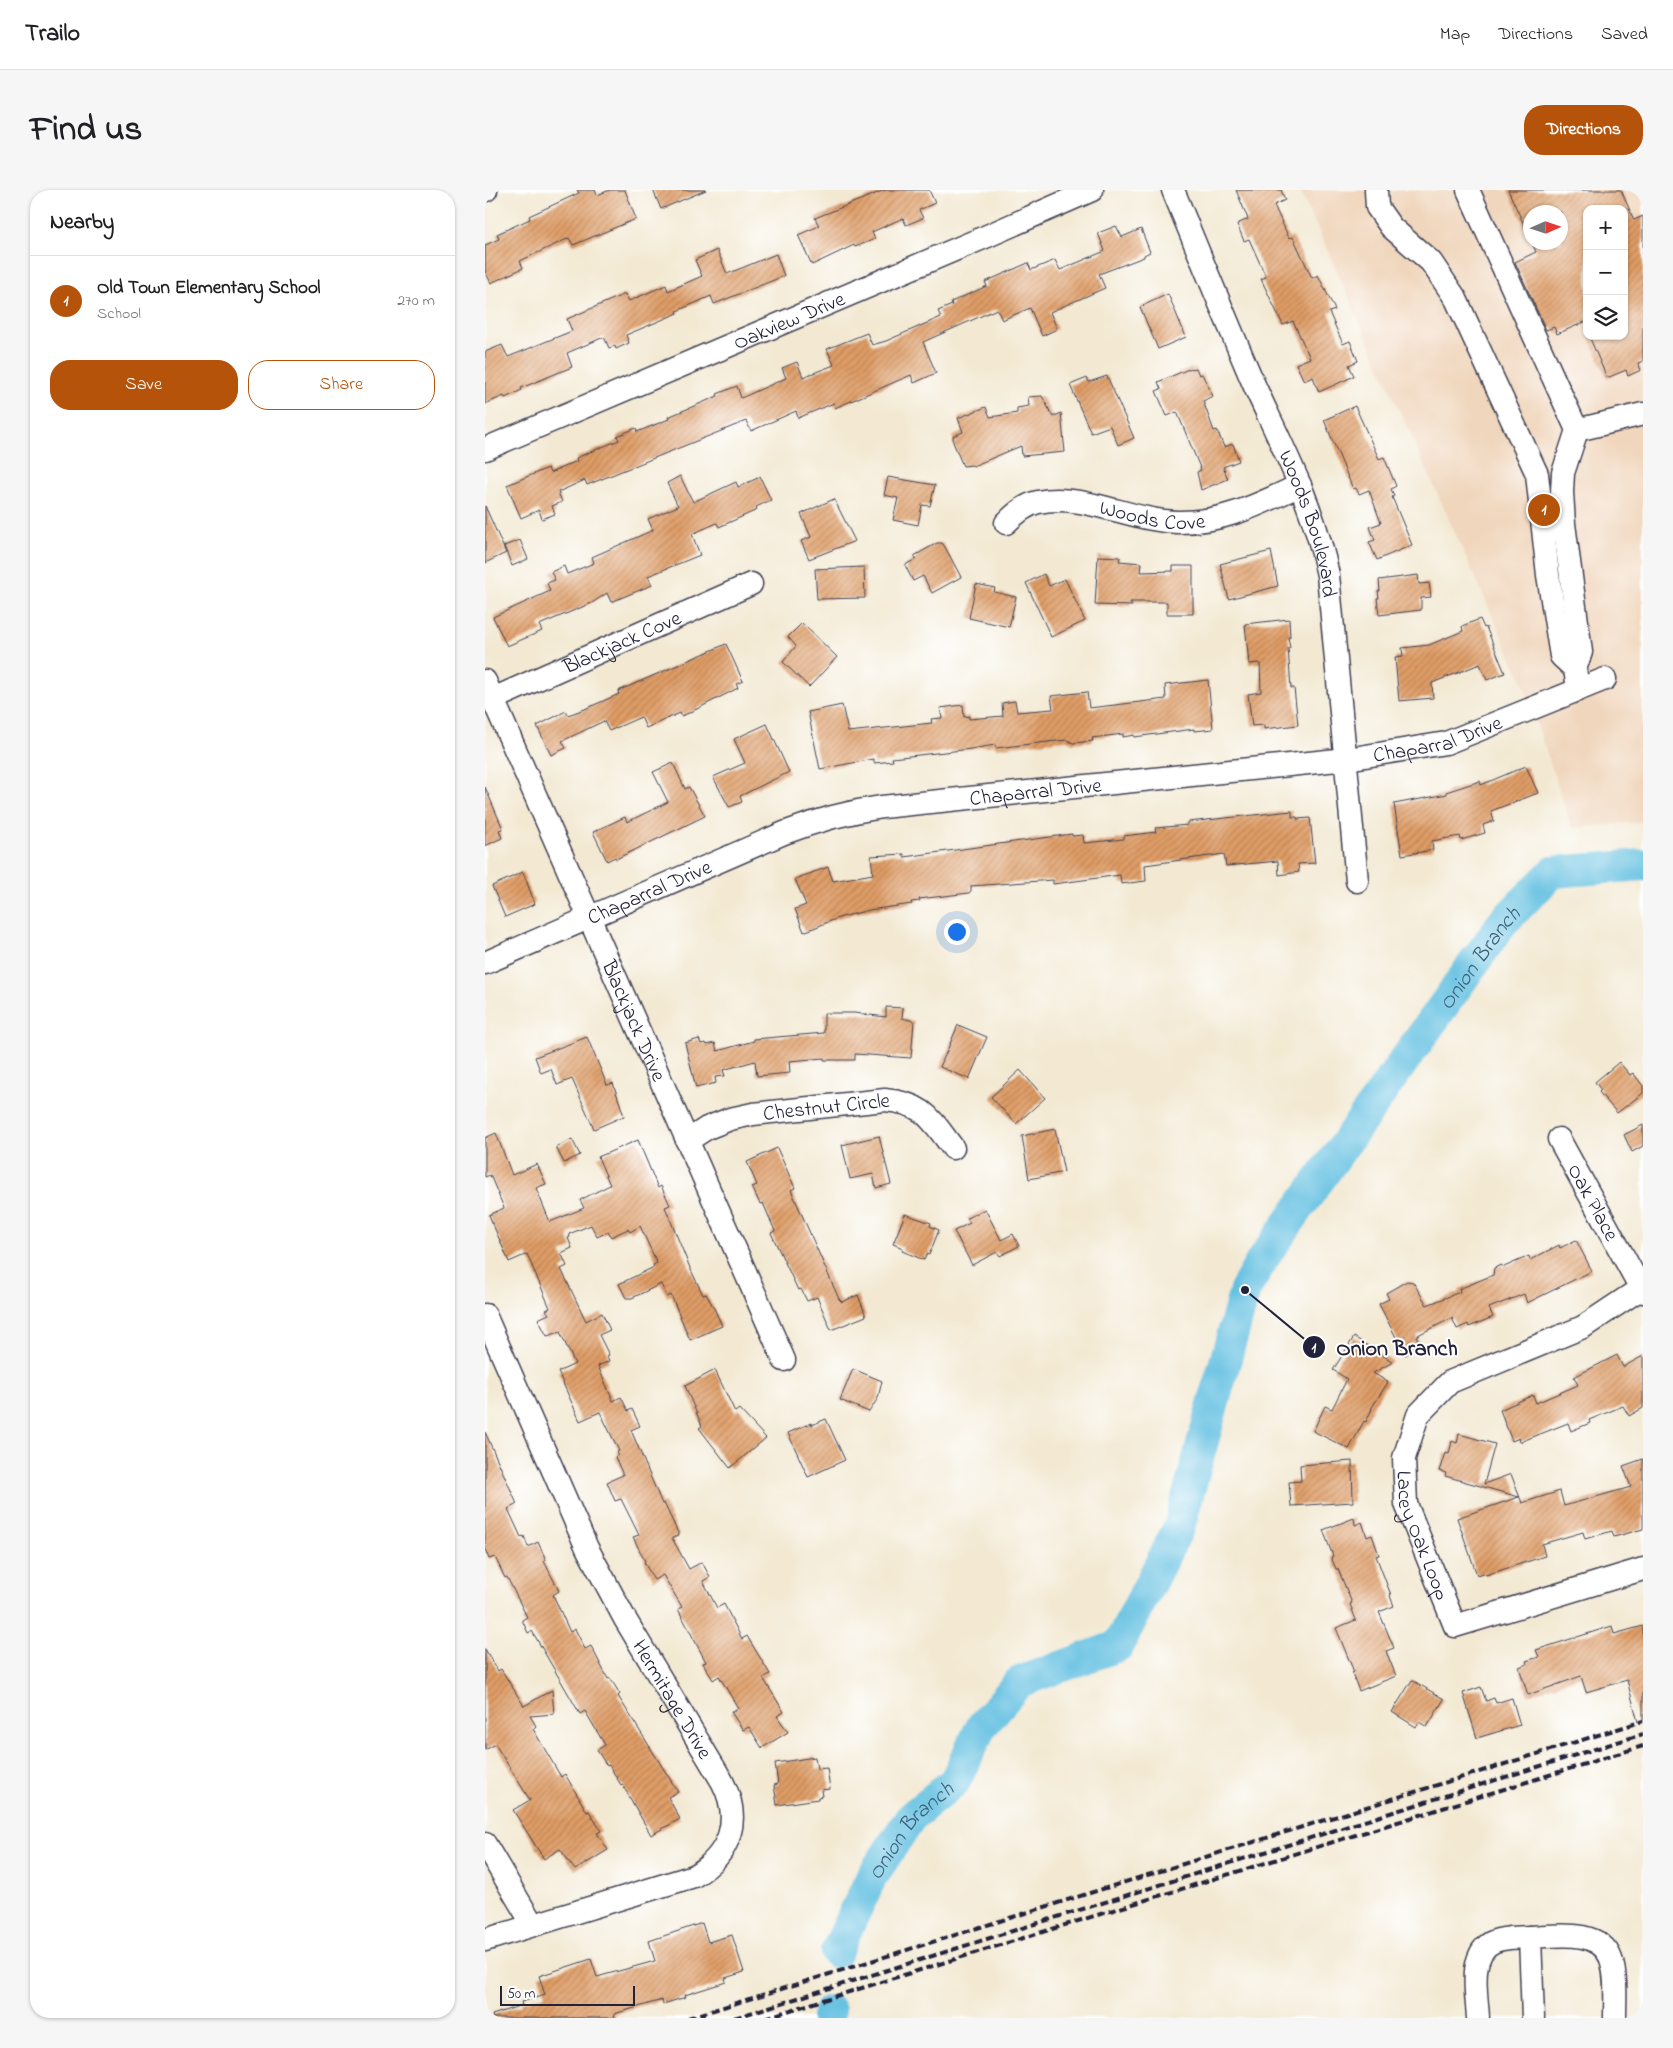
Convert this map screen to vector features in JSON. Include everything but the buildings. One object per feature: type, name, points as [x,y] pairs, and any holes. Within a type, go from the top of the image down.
[{"type":"street","name":"Oakview Drive","points":[[485,449],[1092,190]]},
{"type":"street","name":"Woods Boulevard","points":[[1173,190],[1255,385],[1311,511],[1321,542],[1328,575],[1347,759],[1357,881]]},
{"type":"street","points":[[1375,190],[1377,206],[1391,227],[1431,262],[1456,299],[1537,474],[1548,575],[1561,656],[1577,680]]},
{"type":"street","points":[[1468,190],[1577,430],[1563,472],[1562,492],[1564,524],[1581,652],[1577,680]]},
{"type":"street","points":[[1577,430],[1643,414]]},
{"type":"street","points":[[1537,474],[1563,472]]},
{"type":"street","name":"Woods Cove","points":[[1006,522],[1020,510],[1037,502],[1060,499],[1148,519],[1176,522],[1203,521],[1244,511],[1300,485]]},
{"type":"street","name":"Blackjack Cove","points":[[489,690],[751,584]]},
{"type":"street","name":"Chaparral Drive","points":[[485,963],[784,832],[822,818],[849,812],[1347,759],[1446,743],[1577,680],[1605,679]]},
{"type":"street","name":"Blackjack Drive","points":[[489,690],[784,1360]]},
{"type":"street","name":"Chestnut Circle","points":[[687,1141],[707,1128],[730,1119],[753,1114],[885,1100],[899,1101],[915,1106],[929,1116],[953,1148]]},
{"type":"street","name":"Oak Place","points":[[1559,1139],[1642,1290]]},
{"type":"street","name":"Lacey Oak Loop","points":[[1642,1290],[1583,1327],[1449,1382],[1418,1415],[1405,1458],[1406,1504],[1455,1626],[1643,1569]]},
{"type":"street","name":"Hermitage Drive","points":[[485,1315],[587,1548],[625,1619],[722,1781],[728,1793],[732,1810],[728,1841],[719,1857],[694,1876],[485,1940]]},
{"type":"street","points":[[485,1844],[533,1925]]},
{"type":"street","points":[[1478,2018],[1476,1972],[1483,1950],[1493,1942],[1505,1939],[1579,1936],[1591,1939],[1602,1946],[1611,1959],[1614,1978],[1615,2018]]},
{"type":"street","points":[[1530,1937],[1533,2018]]},
{"type":"shaded area","points":[[1300,190],[1643,190],[1643,822],[1572,828],[1523,683]]},
{"type":"waterway","name":"Onion Branch","points":[[836,1952],[871,1878],[911,1817],[955,1781],[981,1727],[1019,1682],[1118,1646],[1179,1527],[1245,1290],[1262,1260],[1503,922],[1553,872],[1643,865]]},
{"type":"waterway","name":"Onion Branch","points":[[827,2018],[830,2011]]},
{"type":"railway","points":[[688,2018],[1643,1721]]},
{"type":"railway","points":[[734,2018],[1643,1734]]},
{"type":"railway","points":[[765,2018],[1643,1746]]},
{"type":"place","name":"Old Town Elementary School","points":[[1544,510]]},
{"type":"place","name":"Onion Branch","points":[[1245,1290]]}]
